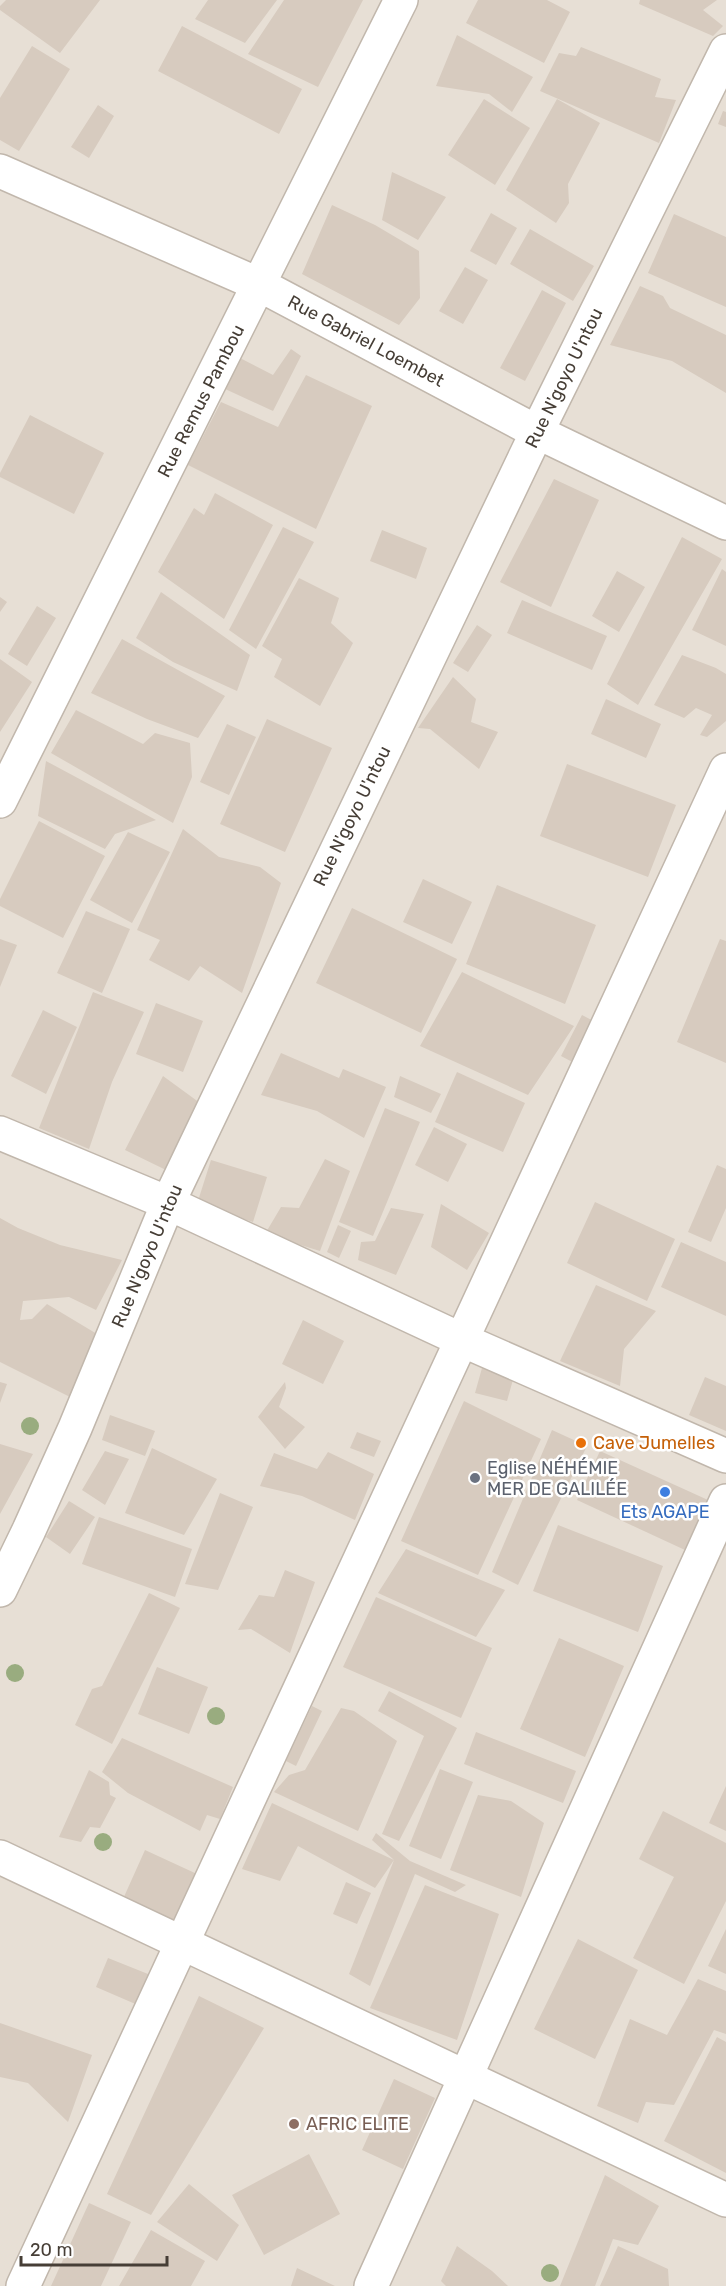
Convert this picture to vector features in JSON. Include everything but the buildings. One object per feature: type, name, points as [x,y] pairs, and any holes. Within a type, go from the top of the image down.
[{"type":"street","name":"Rue Remus Pambou","points":[[0,801],[401,0]]},
{"type":"street","name":"Rue N'goyo U'ntou","points":[[0,1590],[75,1428],[168,1203],[537,432],[726,51]]},
{"type":"street","name":"Rue Gabriel Loembet","points":[[0,171],[260,285],[537,432],[726,523]]},
{"type":"street","points":[[23,2286],[726,770]]},
{"type":"street","points":[[0,1133],[168,1203],[462,1340],[726,1456]]},
{"type":"street","points":[[370,2286],[726,1501]]},
{"type":"street","points":[[0,1857],[183,1941],[726,2200]]},
{"type":"shaded area","points":[[0,0],[726,0],[726,2286],[0,2286]]},
{"type":"place","name":"Cave Jumelles","points":[[581,1443]]},
{"type":"place","name":"Eglise NÉHÉMIE MER DE GALILÉE","points":[[475,1478]]},
{"type":"place","name":"Ets AGAPE","points":[[665,1492]]},
{"type":"place","name":"AFRIC ELITE","points":[[294,2124]]}]
